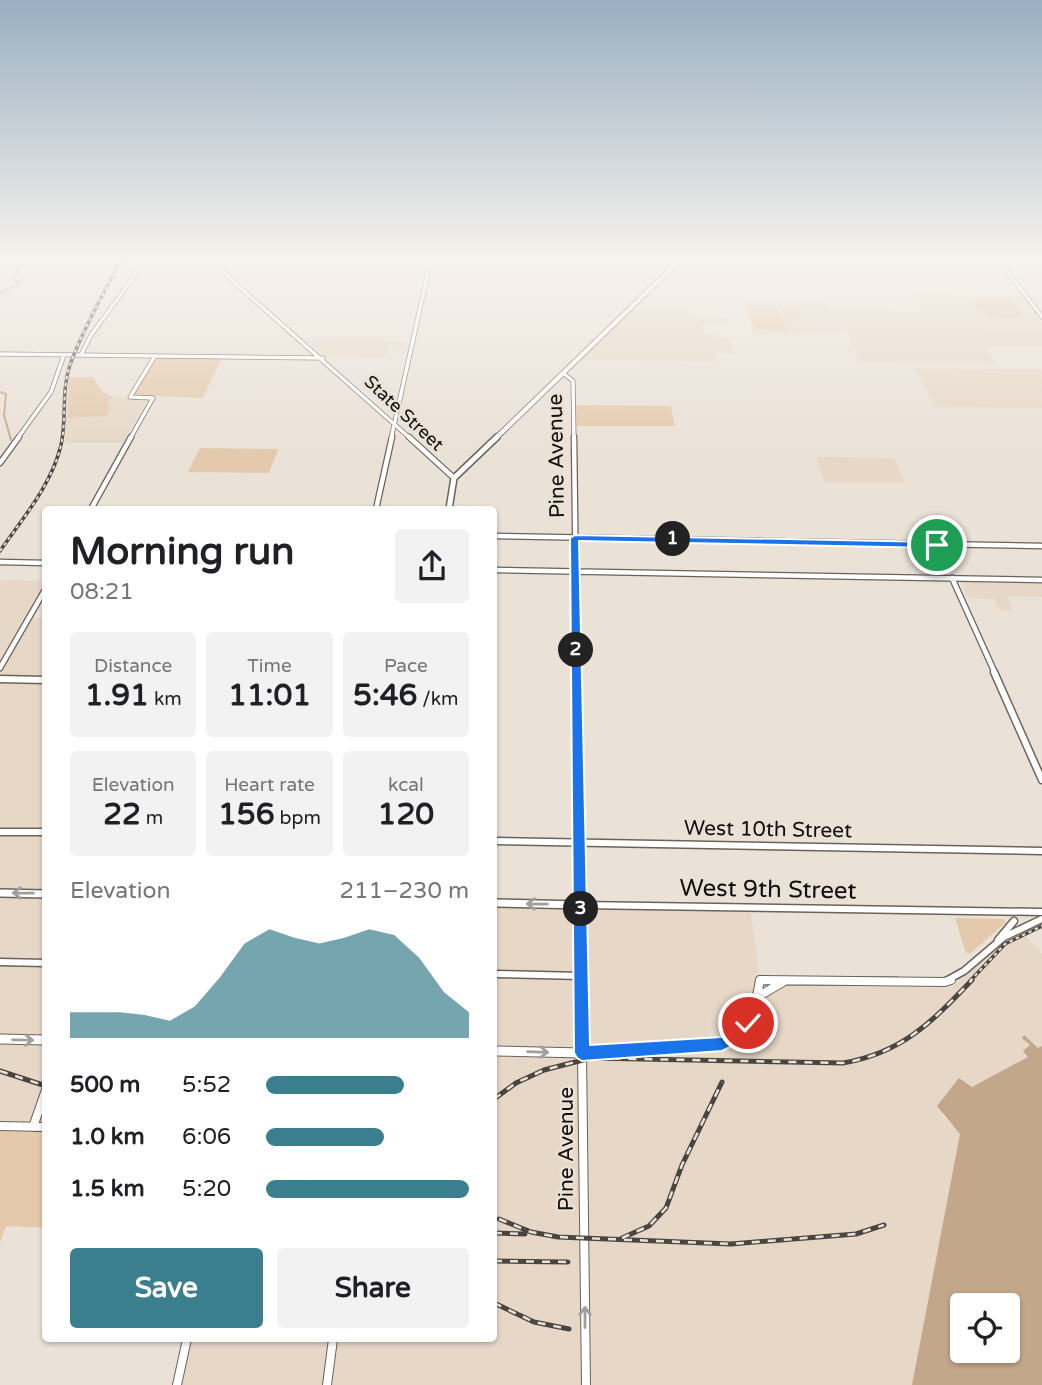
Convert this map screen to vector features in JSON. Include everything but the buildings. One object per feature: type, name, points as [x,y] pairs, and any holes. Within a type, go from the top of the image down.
[{"type":"main road","points":[[449,506],[454,478],[614,324]]},
{"type":"main road","points":[[0,893],[42,894]]},
{"type":"main road","name":"West 9th Street","points":[[497,903],[580,905]]},
{"type":"main road","name":"Pine Avenue","points":[[580,905],[582,1053]]},
{"type":"main road","points":[[0,1039],[42,1040]]},
{"type":"main road","points":[[497,1051],[582,1053]]},
{"type":"street","points":[[81,355],[99,324]]},
{"type":"street","name":"State Street","points":[[283,324],[454,478]]},
{"type":"street","points":[[377,506],[417,324]]},
{"type":"street","points":[[0,354],[323,358]]},
{"type":"street","points":[[0,463],[51,392],[64,355]]},
{"type":"street","points":[[92,506],[153,398],[130,397],[155,356]]},
{"type":"street","name":"Pine Avenue","points":[[563,373],[571,377],[573,382],[580,905]]},
{"type":"street","points":[[497,536],[1042,546]]},
{"type":"street","points":[[0,562],[42,563]]},
{"type":"street","points":[[497,570],[1042,580]]},
{"type":"street","points":[[952,578],[1042,780]]},
{"type":"street","points":[[0,668],[42,595]]},
{"type":"street","points":[[0,679],[42,680]]},
{"type":"street","points":[[0,832],[42,832]]},
{"type":"street","name":"West 10th Street","points":[[497,841],[1042,851]]},
{"type":"street","name":"West 9th Street","points":[[580,905],[1042,912]]},
{"type":"street","points":[[1003,912],[1021,927]]},
{"type":"street","points":[[994,944],[1021,927],[1042,919]]},
{"type":"street","points":[[582,1053],[722,1044],[743,1030],[758,997],[760,980],[940,983],[954,979],[994,944],[1014,921]]},
{"type":"street","points":[[0,962],[42,963]]},
{"type":"street","points":[[497,974],[581,976]]},
{"type":"street","points":[[758,997],[772,986],[786,981]]},
{"type":"street","name":"Pine Avenue","points":[[582,1053],[586,1385]]},
{"type":"street","points":[[33,1126],[42,1101]]},
{"type":"street","points":[[0,1126],[42,1127]]},
{"type":"street","points":[[177,1385],[186,1342]]},
{"type":"street","points":[[327,1385],[333,1342]]},
{"type":"shaded area","points":[[619,324],[729,324],[701,324],[703,334],[715,334],[717,339],[731,339],[735,353],[715,353],[717,361],[581,360]]},
{"type":"shaded area","points":[[750,324],[1042,324],[1042,329],[972,330],[1042,330],[1042,347],[984,347],[995,364],[861,363],[847,331],[753,334]]},
{"type":"shaded area","points":[[753,324],[784,324],[786,330],[755,329]]},
{"type":"shaded area","points":[[308,340],[408,341],[407,346],[388,346],[385,357],[326,356]]},
{"type":"shaded area","points":[[157,357],[222,358],[203,398],[134,395]]},
{"type":"shaded area","points":[[915,368],[1042,370],[1042,408],[935,407]]},
{"type":"shaded area","points":[[69,377],[93,377],[103,392],[113,397],[147,400],[123,443],[65,443]]},
{"type":"shaded area","points":[[69,377],[93,377],[103,392],[112,397],[107,403],[110,409],[107,416],[68,418]]},
{"type":"shaded area","points":[[577,405],[671,406],[675,426],[577,426]]},
{"type":"shaded area","points":[[200,448],[278,449],[269,473],[188,472]]},
{"type":"shaded area","points":[[816,457],[894,458],[905,482],[825,482]]},
{"type":"shaded area","points":[[0,580],[42,581],[42,594],[30,618],[42,618],[42,1127],[0,1126]]},
{"type":"shaded area","points":[[961,582],[1042,584],[1042,597],[1007,596],[1013,610],[1000,610],[994,599],[968,598]]},
{"type":"shaded area","points":[[497,903],[750,908],[760,980],[758,996],[774,985],[951,988],[1002,942],[1020,931],[1042,954],[1042,1046],[1038,1048],[1025,1036],[1031,1045],[1029,1057],[972,1088],[941,1114],[960,1134],[912,1385],[180,1385],[189,1342],[497,1342]]},
{"type":"shaded area","points":[[955,918],[1004,919],[1006,922],[971,953],[966,953]]},
{"type":"shaded area","points":[[1024,1035],[1038,1048],[1042,1046],[1042,1385],[912,1385],[960,1134],[937,1106],[959,1078],[972,1087],[1028,1057],[1023,1051],[1030,1045],[1022,1038]]},
{"type":"shaded area","points":[[42,1099],[42,1228],[6,1226],[0,1243],[0,1126],[33,1126]]},
{"type":"waterway","points":[[0,392],[6,394],[4,415],[11,440]]},
{"type":"railway","points":[[0,551],[36,500],[57,459],[63,435],[67,375],[87,324]]},
{"type":"railway","points":[[970,981],[1005,944],[1042,926]]},
{"type":"railway","points":[[497,1097],[516,1083],[544,1070],[591,1058],[843,1063],[864,1058],[882,1052],[915,1034],[972,980]]},
{"type":"railway","points":[[0,1071],[42,1085]]},
{"type":"railway","points":[[622,1238],[649,1226],[666,1208],[682,1165],[722,1082]]},
{"type":"railway","points":[[499,1219],[531,1232],[558,1237],[731,1244],[856,1234],[884,1225]]},
{"type":"railway","points":[[497,1233],[525,1234]]},
{"type":"railway","points":[[497,1261],[568,1262]]},
{"type":"railway","points":[[497,1304],[534,1322],[569,1329]]},
{"type":"route","points":[[748,1023],[739,1035],[722,1044],[582,1053],[575,538],[937,545]]}]
